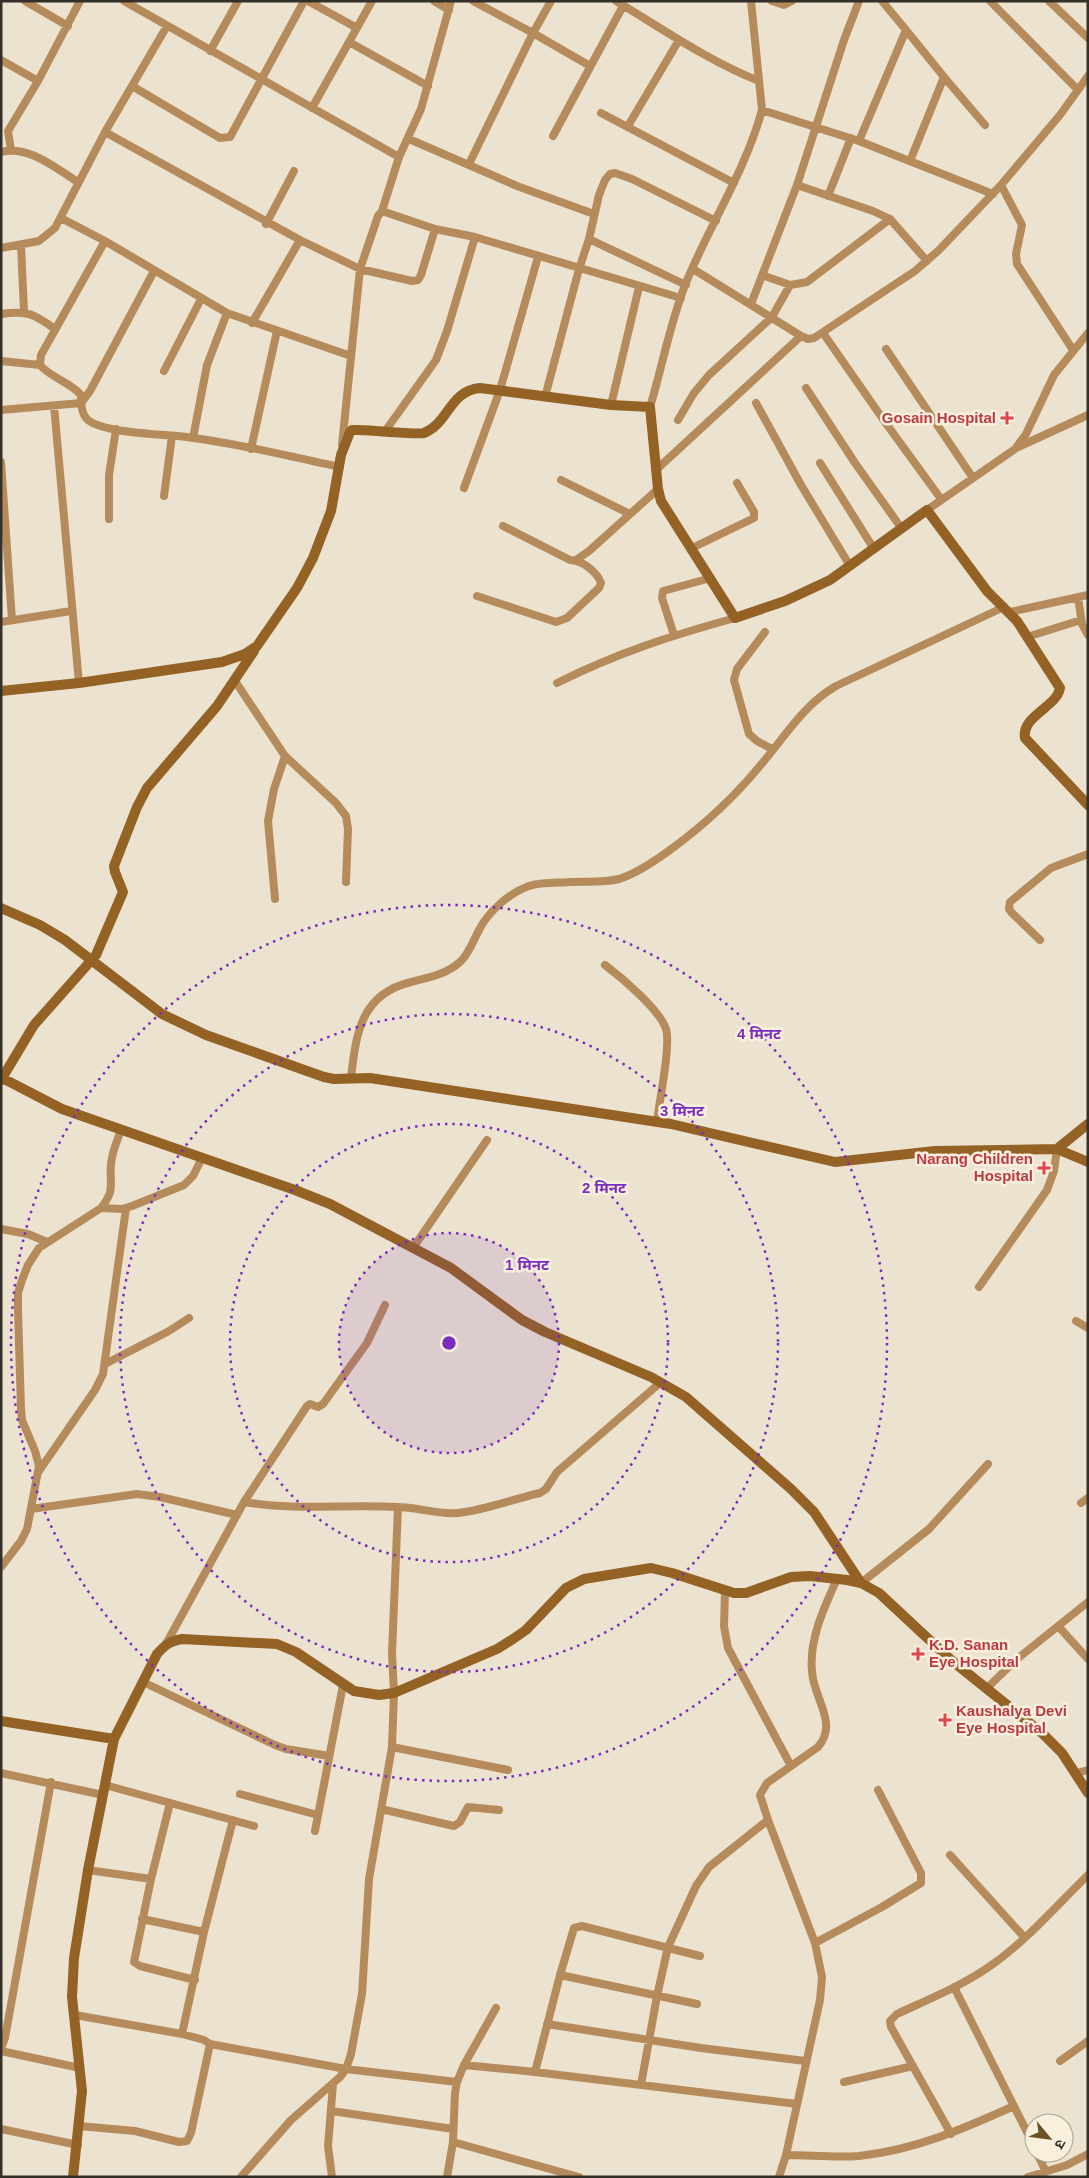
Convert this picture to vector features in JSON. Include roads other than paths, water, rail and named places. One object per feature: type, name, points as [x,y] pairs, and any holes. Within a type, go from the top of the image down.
[{"type":"street","points":[[25,1],[68,26]]},
{"type":"street","points":[[11,150],[5,129],[38,81],[80,1]]},
{"type":"street","points":[[124,1],[399,157]]},
{"type":"street","points":[[210,51],[238,1]]},
{"type":"street","points":[[132,86],[220,138],[226,138],[233,133],[304,1]]},
{"type":"street","points":[[308,1],[357,28]]},
{"type":"street","points":[[312,108],[372,1]]},
{"type":"street","points":[[434,1],[449,10]]},
{"type":"street","points":[[451,1],[428,86],[409,139],[399,157],[382,211],[378,216],[360,269],[340,466],[331,511],[313,558],[285,608],[257,646],[235,681],[217,706],[142,796],[114,866],[122,888],[122,897],[103,942],[92,960],[34,1025],[2,1079],[62,1109],[314,1197],[451,1268],[522,1320],[545,1332],[661,1382],[697,1405],[803,1500],[824,1526],[861,1583]]},
{"type":"street","points":[[473,1],[590,66]]},
{"type":"street","points":[[469,164],[533,33],[551,1]]},
{"type":"street","points":[[735,618],[661,501],[658,489],[650,407],[681,298],[734,183],[762,110],[751,1]]},
{"type":"street","points":[[772,1],[784,5],[792,1]]},
{"type":"street","points":[[751,304],[797,185],[859,1]]},
{"type":"street","points":[[882,1],[985,125]]},
{"type":"street","points":[[990,1],[1078,90]]},
{"type":"street","points":[[1049,1],[1088,38]]},
{"type":"street","points":[[553,136],[590,66],[619,3],[725,67],[759,81]]},
{"type":"street","points":[[1,248],[39,241],[55,228],[105,132],[167,26]]},
{"type":"street","points":[[828,196],[906,30]]},
{"type":"street","points":[[628,126],[679,40]]},
{"type":"street","points":[[349,42],[428,86]]},
{"type":"street","points":[[1,60],[38,81]]},
{"type":"street","points":[[693,269],[801,336],[808,339],[814,338],[927,261],[1001,185],[1088,76]]},
{"type":"street","points":[[910,161],[944,77]]},
{"type":"street","points":[[762,110],[855,140],[992,194]]},
{"type":"street","points":[[601,113],[734,183]]},
{"type":"street","points":[[105,132],[266,224],[360,269],[412,281],[418,280],[421,276],[435,228]]},
{"type":"street","points":[[409,139],[517,186],[594,214]]},
{"type":"street","points":[[1,152],[11,150],[32,154],[78,182]]},
{"type":"street","points":[[266,224],[294,171]]},
{"type":"street","points":[[545,397],[579,269],[590,240],[594,214],[605,180],[610,174],[616,173],[632,179],[716,221]]},
{"type":"street","points":[[797,185],[873,211],[890,219],[927,261]]},
{"type":"street","points":[[1001,185],[1022,226],[1016,254],[1018,264],[1073,350]]},
{"type":"street","points":[[382,211],[435,228],[475,237],[681,298]]},
{"type":"street","points":[[61,218],[104,241],[201,300],[226,313],[352,356]]},
{"type":"street","points":[[762,275],[790,284],[807,282],[890,219]]},
{"type":"street","points":[[386,430],[436,360],[447,331],[475,237]]},
{"type":"street","points":[[252,323],[300,240]]},
{"type":"street","points":[[590,240],[686,285]]},
{"type":"street","points":[[104,241],[41,355],[40,365],[44,370],[78,391],[81,395],[86,418],[95,424],[116,429],[193,438],[340,466]]},
{"type":"street","points":[[21,245],[24,312]]},
{"type":"street","points":[[464,488],[500,390],[538,257]]},
{"type":"street","points":[[82,403],[154,271]]},
{"type":"street","points":[[678,420],[694,392],[709,375],[772,317],[790,284]]},
{"type":"street","points":[[611,405],[638,286]]},
{"type":"street","points":[[164,371],[201,300]]},
{"type":"street","points":[[1,314],[24,312],[37,316],[55,329]]},
{"type":"street","points":[[193,438],[206,365],[226,313]]},
{"type":"street","points":[[251,449],[277,331]]},
{"type":"street","points":[[823,332],[941,499]]},
{"type":"street","points":[[1014,449],[1026,434],[1054,375],[1088,333]]},
{"type":"street","points":[[656,470],[801,336]]},
{"type":"street","points":[[886,349],[973,478]]},
{"type":"street","points":[[1,362],[40,365]]},
{"type":"street","points":[[806,388],[855,464],[902,529]]},
{"type":"street","points":[[341,455],[352,430],[386,430],[421,434],[433,427],[462,394],[470,389],[500,390],[611,405],[650,407]]},
{"type":"street","points":[[1,410],[82,403]]},
{"type":"street","points":[[756,403],[800,485],[850,566]]},
{"type":"street","points":[[54,406],[79,683]]},
{"type":"street","points":[[557,683],[616,655],[674,635],[735,618],[810,590],[830,580],[941,499],[1014,449],[1088,415]]},
{"type":"street","points":[[109,519],[109,475],[116,429]]},
{"type":"street","points":[[164,496],[172,436]]},
{"type":"street","points":[[1,462],[12,620]]},
{"type":"street","points":[[820,463],[874,549]]},
{"type":"street","points":[[561,480],[630,514]]},
{"type":"street","points":[[690,549],[754,518],[754,512],[737,483]]},
{"type":"street","points":[[576,560],[658,489]]},
{"type":"street","points":[[927,510],[987,591],[1007,610],[1060,688],[1058,695],[1028,726],[1024,733],[1026,738],[1088,804]]},
{"type":"street","points":[[477,596],[550,621],[561,621],[593,594],[602,583],[596,574],[576,560],[570,560],[504,526]]},
{"type":"street","points":[[674,635],[662,598],[663,591],[711,578]]},
{"type":"street","points":[[351,1078],[355,1046],[362,1023],[376,999],[392,987],[430,978],[454,967],[468,952],[480,928],[493,910],[518,891],[530,886],[544,884],[604,881],[621,878],[658,859],[716,811],[749,778],[810,704],[836,686],[1007,610],[1088,595]]},
{"type":"street","points":[[1078,597],[1081,620],[1088,635]]},
{"type":"street","points":[[1,622],[71,611]]},
{"type":"street","points":[[1027,637],[1081,620]]},
{"type":"street","points":[[765,632],[737,669],[734,680],[749,734],[772,749]]},
{"type":"street","points":[[1,691],[79,683],[228,660],[245,654],[257,646]]},
{"type":"street","points":[[235,681],[285,756],[336,803],[346,816],[348,829],[346,882]]},
{"type":"street","points":[[275,899],[268,821],[274,789],[285,756]]},
{"type":"street","points":[[1040,940],[1012,913],[1009,909],[1010,902],[1051,868],[1088,854]]},
{"type":"street","points":[[1,908],[54,932],[162,1014],[190,1029],[324,1077],[334,1079],[378,1079],[657,1122],[835,1162],[935,1151],[1057,1149],[1088,1162]]},
{"type":"street","points":[[605,965],[630,985],[662,1021],[667,1030],[665,1065],[657,1122]]},
{"type":"street","points":[[979,1287],[1047,1190],[1054,1170],[1057,1149],[1088,1124]]},
{"type":"street","points":[[38,1473],[35,1451],[22,1420],[18,1293],[28,1265],[39,1248],[101,1208],[111,1193],[112,1156],[121,1130]]},
{"type":"street","points":[[414,1248],[487,1140]]},
{"type":"street","points":[[101,1208],[126,1208],[184,1185],[193,1176],[202,1158]]},
{"type":"street","points":[[1,1567],[21,1541],[27,1529],[38,1473],[103,1374],[126,1208]]},
{"type":"street","points":[[1,1229],[28,1234],[47,1242]]},
{"type":"street","points":[[73,2177],[78,2144],[82,2091],[72,1997],[73,1965],[88,1870],[114,1739],[157,1654],[166,1644],[244,1502],[307,1406],[310,1404],[318,1407],[323,1404],[363,1348],[385,1305]]},
{"type":"street","points":[[105,1364],[169,1331],[189,1318]]},
{"type":"street","points":[[1076,1321],[1088,1328]]},
{"type":"street","points":[[244,1502],[283,1508],[398,1506],[442,1513],[456,1513],[540,1493],[546,1489],[557,1472],[661,1382]]},
{"type":"street","points":[[861,1583],[928,1529],[988,1464]]},
{"type":"street","points":[[31,1509],[137,1494],[160,1497],[237,1515]]},
{"type":"street","points":[[241,2177],[291,2120],[333,2084],[346,2069],[351,2054],[362,1994],[369,1879],[392,1747],[394,1693],[392,1653],[398,1506]]},
{"type":"street","points":[[166,1644],[182,1639],[278,1644],[296,1652],[354,1691],[367,1694],[394,1693],[496,1649],[513,1639],[526,1630],[566,1588],[584,1579],[651,1568],[725,1590],[746,1593],[782,1580],[801,1576],[837,1579],[861,1583],[878,1593],[951,1660],[1042,1733],[1077,1773],[1088,1793]]},
{"type":"street","points":[[779,2177],[786,2154],[820,2000],[822,1977],[815,1943],[760,1795],[762,1788],[818,1747],[825,1739],[828,1731],[826,1718],[812,1680],[812,1653],[819,1622],[837,1579]]},
{"type":"street","points":[[725,1590],[724,1626],[728,1648],[791,1766]]},
{"type":"street","points":[[986,1689],[1017,1660],[1088,1602]]},
{"type":"street","points":[[1058,1626],[1088,1659]]},
{"type":"street","points":[[143,1682],[275,1745],[286,1749],[329,1756]]},
{"type":"street","points":[[315,1831],[343,1685]]},
{"type":"street","points":[[1,1721],[114,1739]]},
{"type":"street","points":[[392,1747],[508,1770]]},
{"type":"street","points":[[1077,1773],[1088,1770]]},
{"type":"street","points":[[1,1773],[170,1803],[254,1826]]},
{"type":"street","points":[[51,1782],[5,2038],[1,2050],[80,2068]]},
{"type":"street","points":[[815,1943],[882,1907],[921,1883],[920,1873],[878,1790]]},
{"type":"street","points":[[240,1794],[318,1815]]},
{"type":"street","points":[[170,1803],[134,1957],[136,1965],[195,1980]]},
{"type":"street","points":[[381,1809],[454,1826],[460,1822],[468,1806],[499,1810]]},
{"type":"street","points":[[182,2034],[204,1932],[233,1820]]},
{"type":"street","points":[[641,2085],[668,1947],[703,1875],[717,1860],[768,1820]]},
{"type":"street","points":[[950,1856],[1024,1937]]},
{"type":"street","points":[[88,1870],[151,1879]]},
{"type":"street","points":[[951,2134],[891,2027],[890,2021],[897,2014],[954,1987],[993,1964],[1088,1875]]},
{"type":"street","points":[[142,1919],[204,1932]]},
{"type":"street","points":[[535,2072],[572,1932],[577,1926],[700,1956]]},
{"type":"street","points":[[560,1975],[697,2004]]},
{"type":"street","points":[[954,1987],[1024,2126]]},
{"type":"street","points":[[447,2177],[453,2142],[452,2129],[457,2082],[464,2065],[496,2008]]},
{"type":"street","points":[[75,2015],[182,2034],[204,2040],[210,2044],[346,2069],[457,2082]]},
{"type":"street","points":[[547,2024],[805,2061]]},
{"type":"street","points":[[1060,2061],[1088,2041]]},
{"type":"street","points":[[79,2126],[135,2131],[179,2142],[187,2141],[191,2133],[210,2044]]},
{"type":"street","points":[[464,2065],[797,2104]]},
{"type":"street","points":[[844,2082],[913,2066]]},
{"type":"street","points":[[332,2177],[328,2146],[333,2084]]},
{"type":"street","points":[[786,2154],[857,2156],[905,2148],[951,2134],[1014,2106]]},
{"type":"street","points":[[332,2111],[452,2129]]},
{"type":"street","points":[[1,2129],[78,2144]]},
{"type":"street","points":[[453,2142],[578,2177]]},
{"type":"street","points":[[1028,2177],[1067,2165],[1088,2154]]},
{"type":"street","points":[[1042,2163],[1046,2172]]},
{"type":"place","name":"Gosain Hospital","points":[[1007,418]]},
{"type":"place","name":"Narang Children Hospital","points":[[1044,1168]]},
{"type":"place","name":"K.D. Sanan Eye Hospital","points":[[918,1654]]},
{"type":"place","name":"Kaushalya Devi Eye Hospital","points":[[945,1720]]}]
